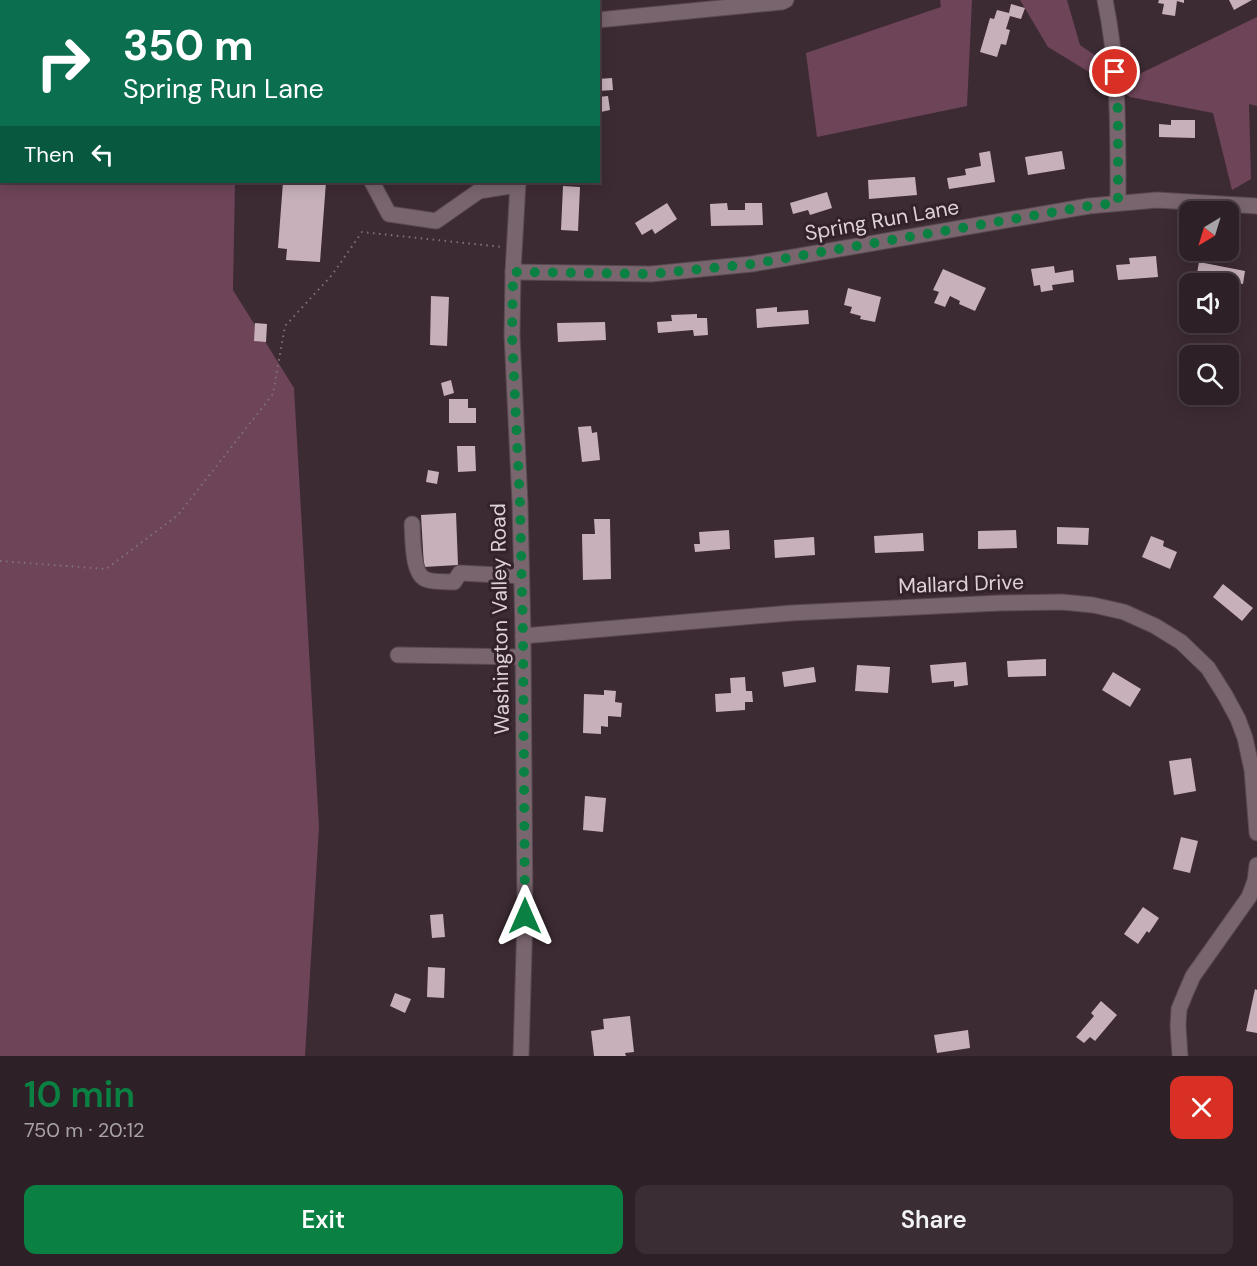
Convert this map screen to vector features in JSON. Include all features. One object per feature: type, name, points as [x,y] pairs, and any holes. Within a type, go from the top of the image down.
[{"type":"street","points":[[600,20],[786,0]]},
{"type":"street","points":[[1105,0],[1114,56],[1118,113],[1118,203]]},
{"type":"street","points":[[373,183],[389,214],[436,221],[479,191],[518,184]]},
{"type":"street","name":"Washington Valley Road","points":[[518,184],[512,335],[520,503],[523,636],[525,916],[521,1056]]},
{"type":"street","name":"Spring Run Lane","points":[[513,272],[651,274],[752,264],[1118,203],[1157,200],[1257,207]]},
{"type":"street","points":[[412,524],[416,569],[427,580],[454,582],[460,573],[521,576]]},
{"type":"street","name":"Mallard Drive","points":[[523,636],[791,613],[1000,603],[1062,602],[1093,605],[1124,612],[1155,626],[1181,642],[1208,668],[1226,694],[1245,738],[1252,770],[1257,833]]},
{"type":"street","points":[[398,655],[523,657]]},
{"type":"street","points":[[1180,1056],[1179,1009],[1185,992],[1249,897],[1257,865]]},
{"type":"path","points":[[0,561],[106,569],[178,515],[273,394],[285,326],[332,275],[362,232],[514,248]]},
{"type":"shaded area","points":[[940,0],[972,0],[967,106],[817,137],[806,53],[941,7]]},
{"type":"shaded area","points":[[1020,0],[1067,0],[1080,45],[1129,79],[1257,17],[1257,106],[1249,104],[1251,179],[1232,190],[1213,113],[1130,97],[1048,47]]},
{"type":"shaded area","points":[[0,183],[235,183],[233,290],[294,388],[319,827],[305,1056],[0,1056]]},
{"type":"building","points":[[1159,0],[1184,0],[1184,3],[1177,1],[1175,16],[1162,14],[1164,4],[1158,3]]},
{"type":"building","points":[[1229,0],[1252,0],[1234,10]]},
{"type":"building","points":[[1011,4],[1025,8],[1021,19],[1010,16],[1006,29],[1010,30],[1006,45],[1001,44],[997,57],[980,52],[990,18],[994,19],[997,10],[1009,13]]},
{"type":"building","points":[[612,78],[613,90],[600,91],[600,79]]},
{"type":"building","points":[[608,96],[610,110],[601,112],[602,119],[600,119],[600,97]]},
{"type":"building","points":[[1171,120],[1195,120],[1195,138],[1159,137],[1159,124],[1171,125]]},
{"type":"building","points":[[990,151],[995,182],[949,189],[947,178],[966,175],[965,169],[981,166],[979,153]]},
{"type":"building","points":[[1062,151],[1065,169],[1028,175],[1025,157]]},
{"type":"building","points":[[915,177],[917,195],[869,199],[868,180]]},
{"type":"building","points":[[283,183],[326,183],[320,262],[286,260],[287,249],[278,248]]},
{"type":"building","points":[[563,186],[580,187],[578,231],[561,230]]},
{"type":"building","points":[[827,192],[832,208],[810,215],[808,210],[793,214],[790,203]]},
{"type":"building","points":[[667,203],[677,219],[655,234],[652,229],[642,235],[635,223]]},
{"type":"building","points":[[727,203],[728,210],[745,210],[745,203],[762,203],[763,225],[711,226],[710,204]]},
{"type":"building","points":[[1156,256],[1158,277],[1118,280],[1116,265],[1130,264],[1129,258]]},
{"type":"building","points":[[1199,262],[1245,271],[1243,284],[1239,283],[1239,273],[1197,273]]},
{"type":"building","points":[[1054,266],[1055,273],[1073,270],[1074,282],[1052,285],[1053,290],[1041,292],[1040,285],[1034,286],[1031,269]]},
{"type":"building","points":[[943,269],[986,288],[975,311],[959,304],[960,301],[950,296],[945,307],[934,303],[939,292],[933,290]]},
{"type":"building","points":[[848,288],[881,297],[875,322],[860,319],[861,316],[850,313],[852,307],[844,305]]},
{"type":"building","points":[[431,296],[449,297],[447,346],[430,345]]},
{"type":"building","points":[[777,307],[777,312],[808,310],[809,324],[757,328],[756,309]]},
{"type":"building","points":[[697,314],[697,318],[707,318],[708,335],[694,336],[693,330],[658,333],[657,322],[672,321],[671,315]]},
{"type":"building","points":[[605,322],[606,340],[558,342],[557,323]]},
{"type":"building","points":[[255,323],[267,324],[266,342],[254,341]]},
{"type":"building","points":[[451,380],[454,393],[444,396],[441,383]]},
{"type":"building","points":[[449,399],[468,399],[468,408],[476,408],[476,423],[449,423]]},
{"type":"building","points":[[591,426],[592,433],[597,432],[600,460],[582,462],[578,427]]},
{"type":"building","points":[[457,446],[475,446],[476,471],[458,472]]},
{"type":"building","points":[[428,470],[439,472],[437,484],[426,482]]},
{"type":"building","points":[[456,513],[458,565],[424,567],[421,515]]},
{"type":"building","points":[[594,519],[610,519],[611,579],[583,580],[582,534],[595,534]]},
{"type":"building","points":[[1057,527],[1089,528],[1088,545],[1057,544]]},
{"type":"building","points":[[729,530],[730,549],[695,552],[694,544],[700,544],[699,532]]},
{"type":"building","points":[[1016,530],[1017,548],[978,549],[978,531]]},
{"type":"building","points":[[923,533],[924,551],[875,553],[874,536]]},
{"type":"building","points":[[1151,536],[1164,541],[1163,546],[1177,552],[1170,569],[1142,557]]},
{"type":"building","points":[[814,537],[815,555],[775,558],[774,540]]},
{"type":"building","points":[[1223,584],[1253,608],[1242,621],[1213,597]]},
{"type":"building","points":[[1046,659],[1046,676],[1008,677],[1007,661]]},
{"type":"building","points":[[966,662],[968,685],[954,687],[954,681],[932,683],[930,665]]},
{"type":"building","points":[[857,665],[890,667],[888,693],[855,691]]},
{"type":"building","points":[[814,667],[816,682],[784,687],[782,672]]},
{"type":"building","points":[[1113,672],[1141,689],[1130,707],[1102,690]]},
{"type":"building","points":[[745,677],[746,691],[752,691],[753,702],[745,702],[745,710],[716,712],[715,694],[731,693],[730,678]]},
{"type":"building","points":[[604,690],[616,691],[615,702],[622,703],[621,717],[608,716],[608,727],[601,726],[601,734],[583,733],[584,694],[604,695]]},
{"type":"building","points":[[1191,758],[1196,791],[1174,795],[1169,761]]},
{"type":"building","points":[[585,796],[606,798],[603,832],[583,830]]},
{"type":"building","points":[[1181,837],[1198,841],[1190,873],[1173,869]]},
{"type":"building","points":[[1143,907],[1159,918],[1138,944],[1124,934]]},
{"type":"building","points":[[443,914],[445,937],[432,938],[430,915]]},
{"type":"building","points":[[428,967],[445,968],[444,998],[427,997]]},
{"type":"building","points":[[1255,989],[1257,990],[1257,1033],[1246,1031]]},
{"type":"building","points":[[395,993],[411,999],[405,1013],[390,1006]]},
{"type":"building","points":[[1101,1001],[1117,1015],[1095,1041],[1090,1037],[1084,1043],[1076,1037],[1094,1016],[1091,1013]]},
{"type":"building","points":[[630,1016],[634,1052],[625,1053],[626,1056],[594,1056],[591,1031],[604,1029],[603,1019]]},
{"type":"building","points":[[968,1030],[970,1048],[937,1053],[934,1035]]},
{"type":"route","points":[[525,916],[523,636],[520,503],[512,335],[513,272],[651,274],[752,264],[1089,206],[1118,203],[1118,113],[1115,72]]}]
